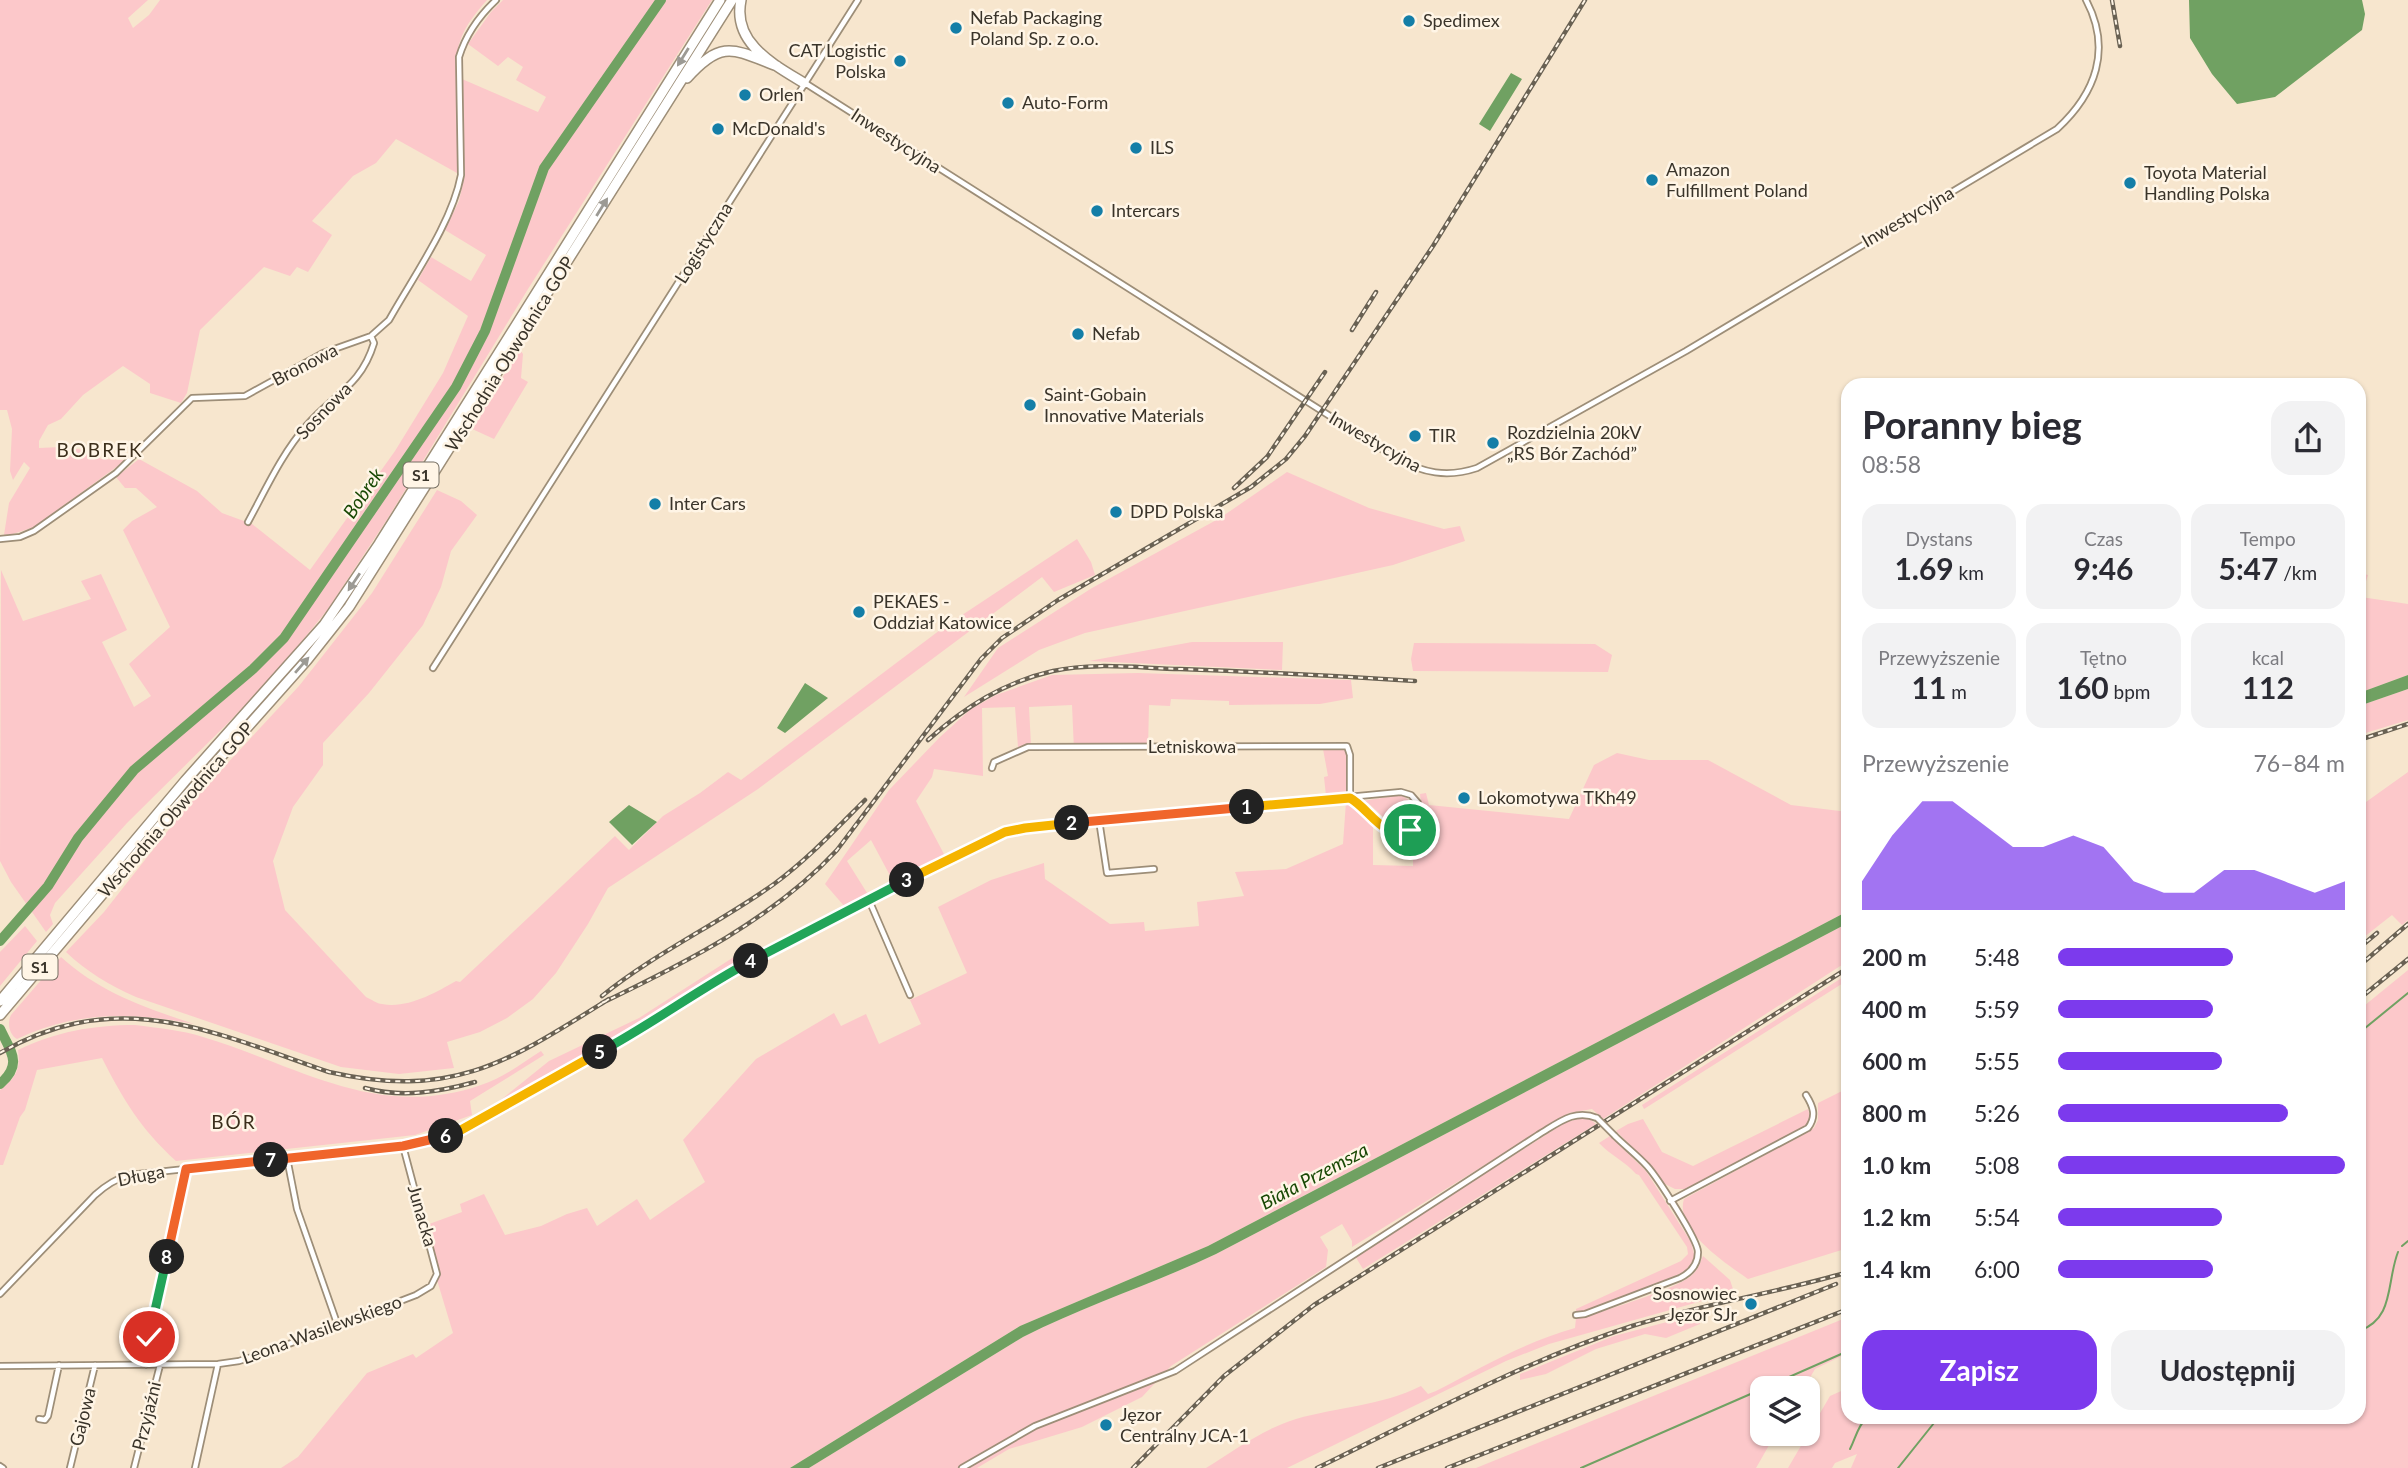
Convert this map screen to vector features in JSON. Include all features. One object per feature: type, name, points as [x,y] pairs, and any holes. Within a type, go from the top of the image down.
[{"type":"highway","name":"Wschodnia Obwodnica GOP","points":[[0,1015],[186,781],[324,625],[379,544],[720,0]]},
{"type":"highway","name":"Wschodnia Obwodnica GOP","points":[[0,1001],[307,660],[349,607],[732,0]]},
{"type":"highway","points":[[741,0],[739,16],[743,34],[754,48],[804,83]]},
{"type":"highway","points":[[669,99],[705,58],[720,52],[746,54],[777,66]]},
{"type":"street","name":"Bronowa","points":[[0,539],[20,537],[34,531],[116,473],[192,398],[245,396],[323,353],[371,336],[389,320],[458,192],[461,175],[461,131],[457,71],[464,40],[495,0]]},
{"type":"street","name":"Logistyczna","points":[[433,668],[858,0]]},
{"type":"street","name":"Inwestycyjna","points":[[804,83],[1396,458],[1420,470],[1445,474],[1462,473],[1487,463],[1686,351],[2057,129],[2082,101],[2093,79],[2099,57],[2098,34],[2087,0]]},
{"type":"street","name":"Sosnowa","points":[[248,522],[286,452],[306,425],[365,369],[374,343],[371,336]]},
{"type":"street","name":"Letniskowa","points":[[992,768],[994,762],[1028,747],[1347,746],[1350,755],[1350,798]]},
{"type":"street","name":"Długa","points":[[0,1294],[109,1182],[129,1175],[403,1146],[440,1138],[461,1130],[632,1035],[719,978],[1005,832],[1100,820],[1401,792],[1411,795],[1419,808],[1414,826],[1400,833],[1387,830],[1350,798]]},
{"type":"street","points":[[1100,820],[1107,873],[1154,869]]},
{"type":"street","points":[[869,900],[910,995]]},
{"type":"street","points":[[1670,1200],[1808,1128],[1813,1118],[1813,1106],[1806,1095]]},
{"type":"street","points":[[962,1468],[1035,1426],[1175,1371],[1538,1135],[1572,1115],[1584,1114],[1597,1118],[1648,1167],[1697,1247],[1696,1263],[1692,1271],[1680,1278],[1576,1315]]},
{"type":"street","name":"Junacka","points":[[403,1146],[435,1259],[437,1274],[431,1286]]},
{"type":"street","points":[[286,1158],[297,1209],[338,1326]]},
{"type":"street","points":[[146,1365],[149,1337],[186,1169]]},
{"type":"street","name":"Leona Wasilewskiego","points":[[0,1366],[218,1364],[253,1358],[416,1295],[431,1286]]},
{"type":"street","points":[[195,1468],[218,1364]]},
{"type":"street","points":[[39,1419],[46,1420],[48,1416],[58,1365]]},
{"type":"street","name":"Gajowa","points":[[70,1468],[95,1365]]},
{"type":"street","name":"Przyjaźni","points":[[134,1468],[160,1365]]},
{"type":"shaded area","points":[[0,0],[148,0],[128,18],[133,28],[149,15],[160,0],[487,0],[462,35],[456,69],[457,100],[462,79],[538,112],[546,97],[516,80],[523,67],[508,57],[498,66],[468,44],[503,0],[712,0],[528,289],[388,518],[328,609],[285,662],[127,823],[55,903],[50,915],[53,924],[46,932],[11,882],[0,861],[1,570],[23,621],[91,599],[81,581],[101,574],[127,630],[102,642],[134,707],[151,696],[129,664],[170,627],[123,530],[132,521],[157,507],[136,488],[125,488],[116,477],[139,459],[197,491],[222,513],[252,524],[310,570],[395,451],[443,373],[468,316],[418,280],[431,257],[471,281],[486,255],[445,230],[459,201],[465,174],[457,173],[396,139],[376,163],[353,176],[312,221],[332,235],[308,272],[297,267],[290,276],[264,267],[200,330],[187,393],[181,403],[150,393],[150,384],[123,366],[83,395],[61,419],[48,425],[39,441],[39,448],[84,450],[101,459],[126,460],[34,527],[4,535],[9,503],[30,468],[24,462],[13,480],[10,471],[12,429],[7,410],[0,410]]},
{"type":"shaded area","points":[[2189,0],[2362,0],[2365,14],[2362,30],[2275,97],[2237,104],[2212,74],[2190,38]]},
{"type":"shaded area","points":[[1511,73],[1522,79],[1490,131],[1479,124]]},
{"type":"shaded area","points":[[520,350],[523,354],[521,378],[528,382],[494,439],[470,428]]},
{"type":"shaded area","points":[[1287,472],[1369,508],[1444,529],[1460,526],[1465,541],[1393,565],[1085,633],[1039,650],[964,697],[998,648],[1092,588],[1220,518]]},
{"type":"shaded area","points":[[437,490],[461,501],[477,515],[451,551],[441,587],[423,625],[369,693],[323,743],[323,765],[293,807],[273,861],[285,910],[366,997],[380,1004],[411,1002],[456,981],[460,982],[615,836],[629,850],[663,816],[728,772],[741,780],[944,627],[1077,539],[1091,562],[1095,575],[1054,592],[1042,577],[758,789],[608,888],[556,973],[533,999],[507,1018],[480,1032],[447,1042],[454,1068],[399,1074],[341,1067],[136,997],[90,972],[66,952],[104,912],[185,809],[299,686],[372,593]]},
{"type":"shaded area","points":[[2366,598],[2408,604],[2408,675],[2366,690]]},
{"type":"shaded area","points":[[1192,642],[1283,642],[1282,670],[1089,661]]},
{"type":"shaded area","points":[[1414,643],[1595,644],[1612,655],[1608,672],[1413,671],[1411,659]]},
{"type":"shaded area","points":[[1138,673],[1351,680],[1353,698],[1320,704],[1229,705],[1229,701],[1171,699],[1170,706],[1149,705],[1148,749],[1074,750],[1072,705],[1029,707],[1031,745],[1018,747],[1015,707],[982,708],[983,776],[934,769],[932,777],[916,801],[945,856],[894,883],[871,840],[847,861],[869,896],[845,907],[825,884],[889,790],[971,709],[996,695],[1052,675]]},
{"type":"shaded area","points":[[2408,675],[2408,689],[2366,704],[2366,690]]},
{"type":"shaded area","points":[[805,683],[828,698],[785,733],[777,728]]},
{"type":"shaded area","points":[[2408,689],[2408,720],[2366,733],[2366,704]]},
{"type":"shaded area","points":[[1323,749],[1347,751],[1347,795],[1326,796],[1324,777],[1328,776]]},
{"type":"shaded area","points":[[1617,753],[1649,760],[1708,760],[1791,805],[1841,811],[1841,915],[1208,1246],[1020,1326],[790,1468],[281,1468],[298,1457],[367,1373],[413,1354],[416,1358],[453,1333],[421,1227],[462,1212],[460,1204],[484,1194],[505,1235],[541,1226],[587,1208],[597,1226],[637,1199],[650,1220],[705,1182],[683,1140],[756,1059],[834,1013],[841,1026],[866,1014],[879,1044],[921,1024],[910,1000],[967,973],[938,907],[991,880],[1044,863],[1045,879],[1110,924],[1144,922],[1145,931],[1199,926],[1197,902],[1244,896],[1235,872],[1286,869],[1343,844],[1346,802],[1351,803],[1378,828],[1373,828],[1373,865],[1413,866],[1413,832],[1423,818],[1420,794],[1426,793],[1429,805],[1569,819],[1594,765]]},
{"type":"shaded area","points":[[2408,772],[2408,920],[2402,925],[2392,915],[2366,935],[2366,802]]},
{"type":"shaded area","points":[[1401,795],[1412,802],[1415,811],[1411,824],[1403,829],[1390,828],[1391,824],[1368,803],[1364,805],[1362,801]]},
{"type":"shaded area","points":[[629,805],[657,822],[632,845],[609,822]]},
{"type":"shaded area","points":[[1841,915],[1841,927],[1216,1254],[1023,1337],[809,1468],[790,1468],[1020,1326],[1208,1246]]},
{"type":"shaded area","points":[[25,926],[37,941],[0,986],[0,952]]},
{"type":"shaded area","points":[[1841,927],[1841,966],[1603,1119],[1592,1109],[1569,1113],[1352,1247],[1352,1241],[1342,1224],[1320,1237],[1328,1250],[1326,1267],[1171,1366],[1142,1397],[1082,1427],[1009,1449],[977,1468],[809,1468],[1023,1337],[1216,1254]]},
{"type":"shaded area","points":[[751,946],[752,953],[628,1033],[487,1111],[549,1061],[639,1018]]},
{"type":"shaded area","points":[[61,957],[107,989],[141,1005],[194,1024],[149,1017],[104,1016],[61,1023],[17,1039],[10,1028],[11,1015]]},
{"type":"shaded area","points":[[2408,970],[2408,1468],[1851,1468],[1857,1454],[1835,1463],[1832,1468],[1788,1468],[1801,1446],[1820,1446],[1820,1413],[1830,1396],[1841,1391],[1841,1424],[2366,1424],[2366,1004]]},
{"type":"shaded area","points":[[1841,978],[1841,984],[1644,1109],[1642,1105]]},
{"type":"shaded area","points":[[135,1025],[203,1037],[339,1085],[407,1097],[443,1094],[481,1085],[505,1074],[541,1051],[544,1055],[470,1101],[472,1115],[415,1135],[176,1161],[152,1137],[134,1113],[102,1058],[37,1070],[25,1110],[3,1165],[0,1165],[0,1090],[16,1073],[19,1063],[18,1050],[46,1038],[75,1031]]},
{"type":"shaded area","points":[[1841,1092],[1841,1250],[1748,1279],[1694,1234],[1683,1211],[1684,1199],[1814,1128],[1818,1120],[1818,1103]]},
{"type":"shaded area","points":[[1808,1109],[1811,1121],[1808,1125],[1685,1189],[1675,1189],[1661,1182],[1649,1164],[1616,1131],[1643,1119],[1662,1152],[1693,1166]]},
{"type":"shaded area","points":[[1587,1117],[1596,1124],[1363,1269],[1355,1256],[1566,1122]]},
{"type":"shaded area","points":[[1610,1136],[1646,1171],[1691,1242],[1695,1258],[1685,1272],[1584,1312],[1576,1312],[1576,1309],[1681,1261],[1688,1254],[1687,1247],[1639,1175],[1599,1143]]},
{"type":"shaded area","points":[[1703,1256],[1730,1280],[1734,1292],[1549,1344],[1506,1361],[1287,1468],[1206,1468],[1284,1423],[1390,1398],[1421,1386],[1428,1394],[1436,1391],[1521,1348],[1575,1328],[1576,1318],[1640,1299],[1684,1281],[1696,1271]]},
{"type":"shaded area","points":[[1701,1313],[1700,1324],[1666,1338],[1645,1334],[1596,1349],[1546,1374],[1520,1380],[1520,1374],[1614,1336]]},
{"type":"shaded area","points":[[1841,1320],[1841,1356],[1815,1369],[1811,1376],[1750,1376],[1750,1446],[1769,1446],[1756,1468],[1476,1468]]},
{"type":"waterway","name":"Bobrek","points":[[0,941],[48,886],[78,838],[134,770],[253,669],[284,638],[456,387],[485,331],[544,168],[661,0]]},
{"type":"waterway","points":[[2366,1027],[2408,993]]},
{"type":"waterway","name":"Bobrek","points":[[0,1029],[13,1058],[11,1070],[0,1084]]},
{"type":"waterway","points":[[2402,1246],[2408,1241]]},
{"type":"waterway","points":[[2366,1328],[2379,1318],[2384,1308],[2398,1252]]},
{"type":"waterway","points":[[1791,1376],[1841,1354]]},
{"type":"waterway","points":[[1581,1468],[1750,1394]]},
{"type":"waterway","points":[[1850,1449],[1862,1424]]},
{"type":"waterway","points":[[1898,1468],[1933,1424]]},
{"type":"railway","points":[[602,1003],[727,937],[812,875],[837,850],[981,659],[1002,638],[1058,600],[1251,487],[1286,459],[1305,436],[1433,246],[1585,0]]},
{"type":"railway","points":[[2112,0],[2120,46]]},
{"type":"railway","points":[[1352,330],[1376,292]]},
{"type":"railway","points":[[1234,488],[1267,457],[1325,372]]},
{"type":"railway","points":[[928,740],[986,697],[1035,676],[1069,668],[1132,667],[1415,681]]},
{"type":"railway","points":[[2366,738],[2408,724]]},
{"type":"railway","points":[[602,996],[643,966],[774,884],[810,855],[865,800]]},
{"type":"railway","points":[[2366,960],[2408,924]]},
{"type":"railway","points":[[2366,942],[2377,933]]},
{"type":"railway","points":[[2366,993],[2408,959]]},
{"type":"railway","points":[[1133,1468],[1224,1376],[1314,1305],[1841,972]]},
{"type":"railway","points":[[0,1053],[43,1033],[85,1022],[125,1019],[165,1022],[205,1030],[329,1072],[372,1079],[411,1081],[445,1078],[478,1070],[509,1057],[609,999]]},
{"type":"railway","points":[[365,1088],[407,1093],[448,1089],[475,1082]]},
{"type":"railway","points":[[1317,1468],[1472,1392],[1591,1340],[1658,1318],[1841,1274]]},
{"type":"railway","points":[[1378,1468],[1836,1284]]},
{"type":"railway","points":[[1447,1468],[1841,1312]]},
{"type":"place","name":"Spedimex","points":[[1409,21]]},
{"type":"place","name":"Nefab Packaging Poland Sp. z o.o.","points":[[956,28]]},
{"type":"place","name":"CAT Logistic Polska","points":[[900,61]]},
{"type":"place","name":"Orlen","points":[[745,95]]},
{"type":"place","name":"Auto-Form","points":[[1008,103]]},
{"type":"place","name":"McDonald's","points":[[718,129]]},
{"type":"place","name":"ILS","points":[[1136,148]]},
{"type":"place","name":"Amazon Fulfillment Poland","points":[[1652,180]]},
{"type":"place","name":"Toyota Material Handling Polska","points":[[2130,183]]},
{"type":"place","name":"Intercars","points":[[1097,211]]},
{"type":"place","name":"Nefab","points":[[1078,334]]},
{"type":"place","name":"Saint-Gobain Innovative Materials","points":[[1030,405]]},
{"type":"place","name":"TIR","points":[[1415,436]]},
{"type":"place","name":"Rozdzielnia 20kV „RS Bór Zachód”","points":[[1493,443]]},
{"type":"place","name":"Inter Cars","points":[[655,504]]},
{"type":"place","name":"DPD Polska","points":[[1116,512]]},
{"type":"place","name":"PEKAES - Oddział Katowice","points":[[859,612]]},
{"type":"place","name":"Lokomotywa TKh49","points":[[1464,798]]},
{"type":"place","name":"Sosnowiec Jęzor SJr","points":[[1751,1304]]},
{"type":"place","name":"Jęzor Centralny JCA-1","points":[[1106,1425]]},
{"type":"district","name":"BOBREK","points":[[100,450]]},
{"type":"district","name":"BÓR","points":[[234,1122]]},
{"type":"route","points":[[149,1337],[186,1169],[403,1146],[440,1138],[461,1130],[632,1035],[754,958],[1005,832],[1100,820],[1350,798],[1392,833],[1410,830]]},
{"type":"water label","name":"Biała Przemsza","points":[[1314,1176]]}]
